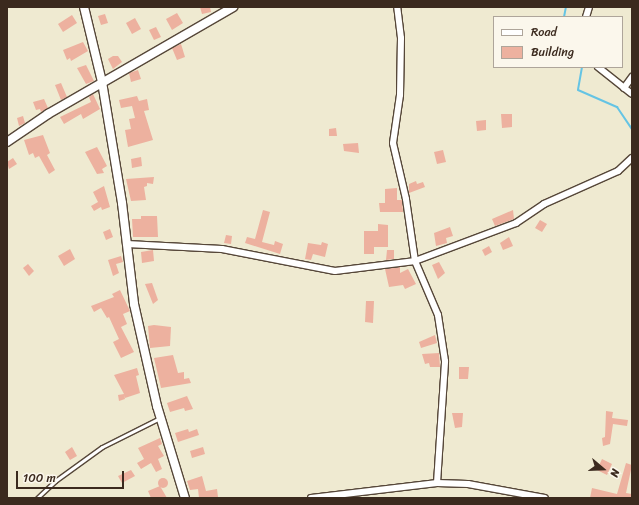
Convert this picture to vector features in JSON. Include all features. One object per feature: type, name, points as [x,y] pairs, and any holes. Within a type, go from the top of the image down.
[{"type":"street","points":[[84,7],[102,82],[127,244],[134,304],[160,418],[186,498]]},
{"type":"street","points":[[7,142],[102,82],[233,7]]},
{"type":"street","points":[[398,7],[401,38],[400,95],[393,144],[406,199],[415,261],[438,315],[446,360],[437,483]]},
{"type":"street","points":[[599,68],[632,94]]},
{"type":"street","points":[[624,88],[632,77]]},
{"type":"street","points":[[127,244],[222,249],[336,271],[415,261],[516,223],[544,204],[618,171],[632,158]]},
{"type":"street","points":[[311,498],[437,483],[468,484],[545,498]]},
{"type":"lane","points":[[36,498],[55,481],[102,447],[160,418]]},
{"type":"building","points":[[200,7],[210,7],[211,12],[202,14]]},
{"type":"building","points":[[177,13],[183,23],[172,30],[166,19]]},
{"type":"building","points":[[105,14],[108,23],[101,25],[98,16]]},
{"type":"building","points":[[72,15],[77,23],[63,32],[58,24]]},
{"type":"building","points":[[135,18],[141,29],[132,34],[126,23]]},
{"type":"building","points":[[156,27],[161,37],[154,40],[149,30]]},
{"type":"building","points":[[83,42],[88,51],[71,61],[70,58],[67,60],[63,50]]},
{"type":"building","points":[[181,44],[185,57],[177,60],[172,48]]},
{"type":"building","points":[[113,56],[118,56],[122,62],[113,69],[108,59]]},
{"type":"building","points":[[86,65],[94,81],[86,84],[77,68]]},
{"type":"building","points":[[138,70],[141,79],[131,82],[129,73]]},
{"type":"building","points":[[61,83],[67,97],[61,100],[55,85]]},
{"type":"building","points":[[93,94],[100,109],[83,119],[81,114],[64,124],[60,117],[91,102],[89,97]]},
{"type":"building","points":[[137,96],[139,101],[147,99],[149,110],[144,111],[153,140],[128,147],[125,130],[131,129],[129,119],[135,118],[132,106],[121,108],[119,100]]},
{"type":"building","points":[[44,99],[48,108],[41,112],[40,109],[36,110],[33,102]]},
{"type":"building","points":[[501,114],[512,114],[512,127],[502,128]]},
{"type":"building","points":[[23,116],[25,123],[19,126],[17,118]]},
{"type":"building","points":[[486,120],[486,130],[477,131],[476,121]]},
{"type":"building","points":[[336,128],[337,136],[329,136],[329,129]]},
{"type":"building","points":[[43,135],[50,153],[47,155],[55,170],[49,174],[39,156],[35,158],[33,153],[29,155],[24,140]]},
{"type":"building","points":[[358,143],[359,153],[344,151],[343,144]]},
{"type":"building","points":[[97,147],[107,166],[102,169],[104,173],[97,174],[85,152]]},
{"type":"building","points":[[443,150],[446,162],[437,164],[434,152]]},
{"type":"building","points":[[141,157],[142,166],[132,168],[131,159]]},
{"type":"building","points":[[13,158],[17,164],[9,169],[7,162]]},
{"type":"building","points":[[154,177],[153,184],[147,183],[147,186],[144,187],[146,200],[131,201],[126,179]]},
{"type":"building","points":[[416,181],[417,184],[423,182],[425,187],[409,193],[409,184]]},
{"type":"building","points":[[104,186],[110,207],[102,210],[101,207],[94,211],[91,206],[98,202],[93,192]]},
{"type":"building","points":[[397,188],[397,200],[402,200],[403,212],[380,212],[379,203],[385,203],[385,189]]},
{"type":"building","points":[[263,210],[270,212],[262,242],[274,245],[275,241],[283,244],[280,254],[245,243],[247,237],[255,239]]},
{"type":"building","points":[[513,210],[514,219],[495,226],[492,219]]},
{"type":"building","points":[[141,216],[157,216],[158,237],[133,237],[132,219],[141,219]]},
{"type":"building","points":[[540,220],[547,224],[542,232],[535,228]]},
{"type":"building","points":[[378,224],[388,225],[388,247],[374,247],[374,254],[364,254],[364,231],[378,231]]},
{"type":"building","points":[[450,227],[453,236],[446,238],[447,243],[436,246],[434,233]]},
{"type":"building","points":[[110,229],[113,237],[106,240],[103,232]]},
{"type":"building","points":[[226,235],[232,236],[231,244],[224,243]]},
{"type":"building","points":[[509,237],[513,246],[503,250],[500,243]]},
{"type":"building","points":[[322,242],[328,244],[325,257],[313,254],[311,260],[305,259],[308,243],[321,245]]},
{"type":"building","points":[[489,246],[492,252],[485,256],[482,250]]},
{"type":"building","points":[[70,249],[75,259],[64,266],[58,256]]},
{"type":"building","points":[[153,250],[154,261],[142,263],[141,252]]},
{"type":"building","points":[[387,250],[394,250],[394,259],[386,260]]},
{"type":"building","points":[[121,256],[123,262],[116,264],[119,273],[113,276],[108,260]]},
{"type":"building","points":[[439,262],[445,273],[438,279],[432,265]]},
{"type":"building","points":[[28,264],[34,271],[29,276],[23,268]]},
{"type":"building","points":[[400,267],[400,273],[408,269],[416,284],[405,289],[403,285],[389,287],[385,269]]},
{"type":"building","points":[[152,283],[158,300],[153,304],[145,284]]},
{"type":"building","points":[[120,290],[130,311],[123,314],[127,324],[121,327],[134,352],[121,358],[113,342],[119,339],[109,317],[107,318],[101,308],[94,312],[91,306],[114,297],[112,294]]},
{"type":"building","points":[[366,301],[374,301],[373,323],[365,322]]},
{"type":"building","points":[[154,325],[171,327],[170,346],[150,348],[148,326]]},
{"type":"building","points":[[435,335],[437,343],[421,348],[419,342]]},
{"type":"building","points":[[439,353],[440,367],[430,367],[429,363],[425,364],[422,354]]},
{"type":"building","points":[[173,355],[178,373],[184,372],[184,379],[189,378],[191,383],[161,388],[154,358]]},
{"type":"building","points":[[459,367],[469,367],[468,379],[459,379]]},
{"type":"building","points":[[137,368],[139,375],[136,376],[140,393],[125,398],[124,395],[125,399],[119,401],[118,395],[124,394],[114,375]]},
{"type":"building","points":[[187,396],[193,409],[185,411],[184,408],[170,412],[167,403]]},
{"type":"building","points":[[606,411],[613,412],[612,418],[628,420],[627,426],[613,424],[610,444],[603,446],[602,438],[605,437]]},
{"type":"building","points":[[452,413],[463,413],[462,427],[455,428]]},
{"type":"building","points":[[188,429],[189,432],[197,429],[199,435],[178,442],[175,433]]},
{"type":"building","points":[[160,438],[162,444],[158,446],[164,456],[158,459],[162,469],[156,472],[151,463],[141,469],[137,463],[144,459],[138,448]]},
{"type":"building","points":[[72,447],[77,456],[70,460],[65,452]]},
{"type":"building","points":[[203,447],[205,454],[192,458],[190,451]]},
{"type":"building","points":[[602,459],[612,464],[607,475],[597,470]]},
{"type":"building","points":[[626,463],[632,465],[626,493],[632,494],[632,498],[590,498],[592,488],[617,494]]},
{"type":"building","points":[[131,470],[135,476],[122,483],[118,476]]},
{"type":"building","points":[[202,476],[206,491],[217,489],[218,497],[199,498],[198,489],[190,490],[187,481]]},
{"type":"building","points":[[163,478],[168,483],[163,488],[158,483]]},
{"type":"building","points":[[160,486],[167,498],[151,498],[148,491]]},
{"type":"waterway","points":[[564,16],[566,7]]},
{"type":"waterway","points":[[582,68],[578,90],[617,107],[632,129]]}]
